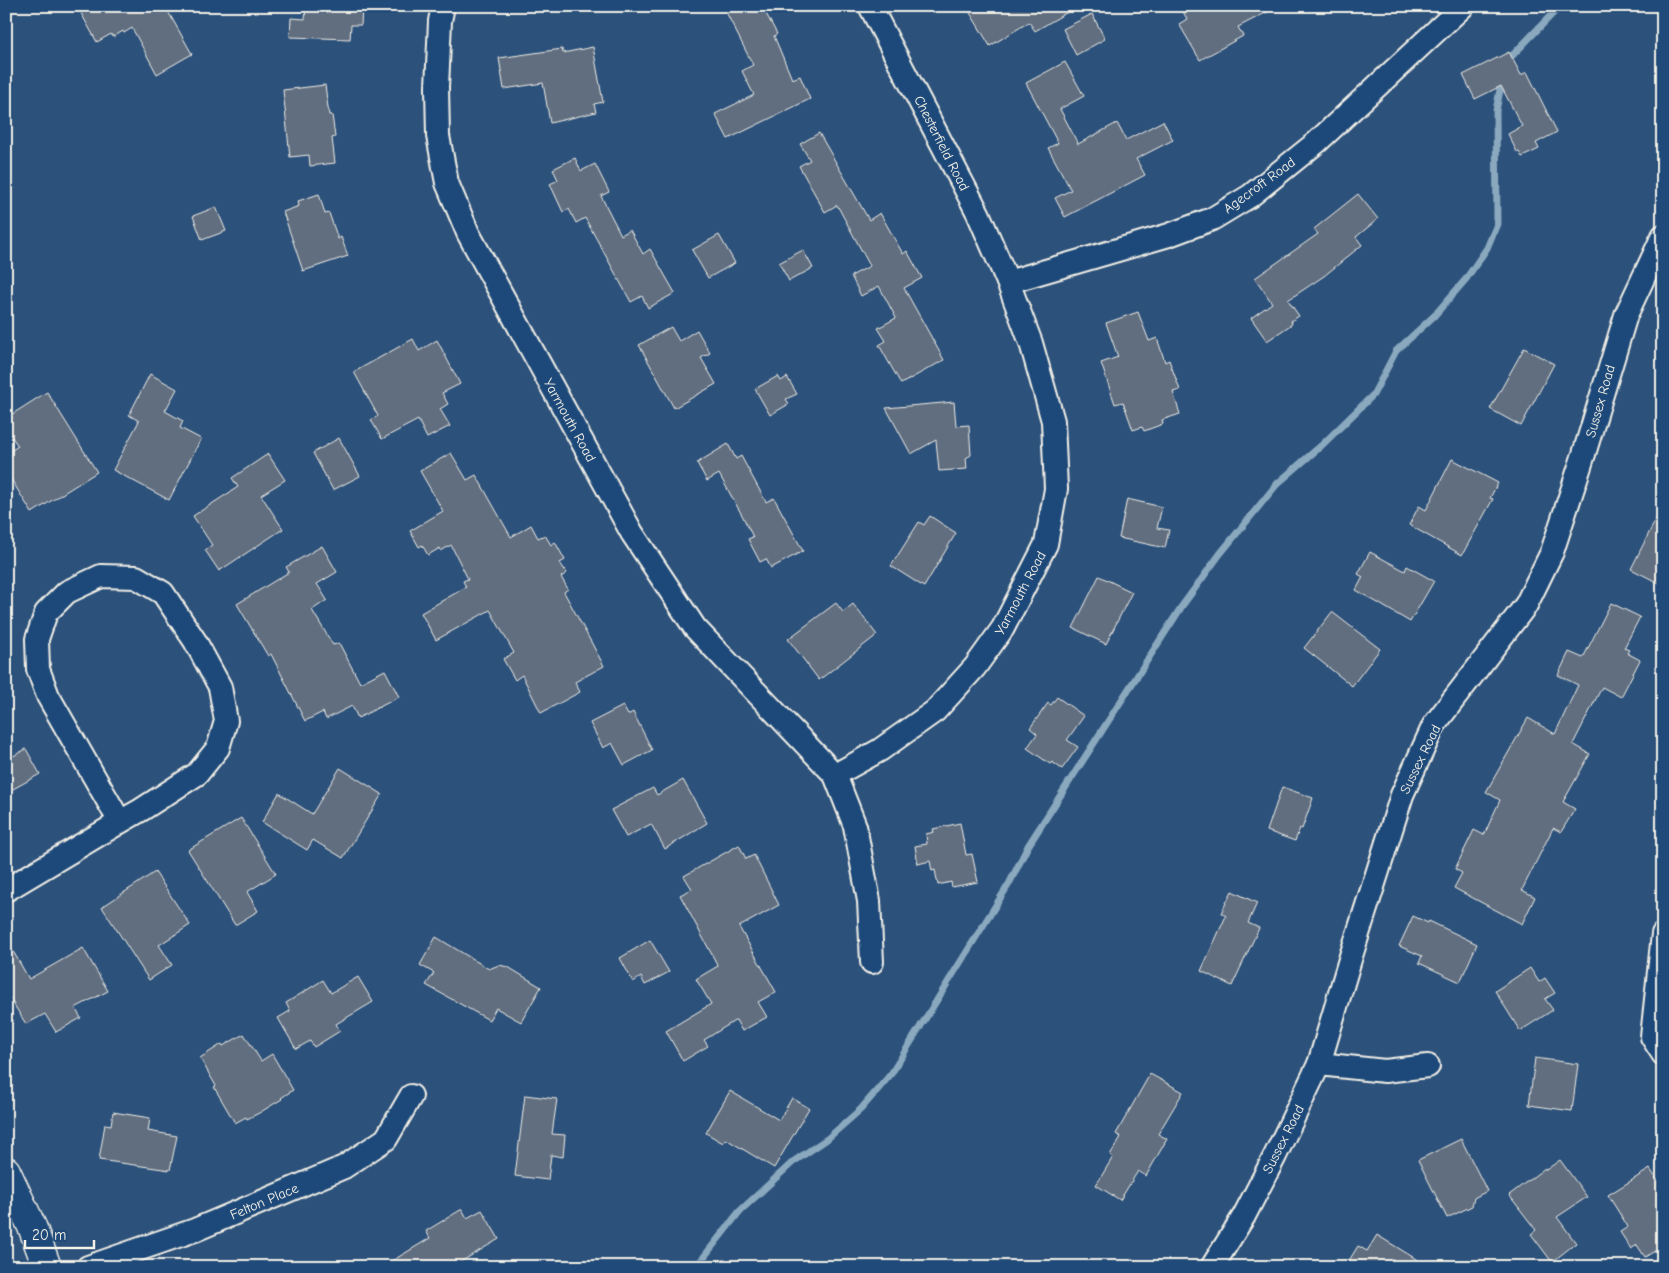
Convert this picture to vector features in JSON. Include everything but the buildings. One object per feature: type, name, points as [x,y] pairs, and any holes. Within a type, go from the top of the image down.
[{"type":"main road","points":[[6,1171],[33,1229],[47,1267]]},
{"type":"street","name":"Yarmouth Road","points":[[443,6],[440,21],[436,87],[438,136],[447,183],[468,233],[632,532],[695,628],[835,775],[855,826],[869,901],[872,962]]},
{"type":"street","name":"Chesterfield Road","points":[[870,6],[978,212],[1008,282]]},
{"type":"street","name":"Agecroft Road","points":[[1008,282],[1169,235],[1212,219],[1250,196],[1318,142],[1463,6]]},
{"type":"street","name":"Sussex Road","points":[[1212,1267],[1244,1216],[1319,1064],[1402,795],[1434,725],[1526,605],[1552,552],[1626,315],[1663,236]]},
{"type":"street","name":"Yarmouth Road","points":[[835,775],[880,750],[935,712],[975,667],[1003,628],[1046,544],[1056,489],[1053,421],[1030,343],[1008,282]]},
{"type":"street","points":[[6,890],[120,822],[197,774],[218,748],[226,720],[220,687],[195,641],[162,593],[136,577],[101,576],[67,592],[46,613],[37,639],[38,669],[48,696],[120,822]]},
{"type":"street","points":[[1663,934],[1652,1037],[1663,1054]]},
{"type":"street","points":[[1319,1064],[1385,1070],[1428,1066]]},
{"type":"street","name":"Felton Place","points":[[88,1267],[195,1230],[344,1167],[386,1139],[412,1096]]},
{"type":"waterway","points":[[1507,64],[1509,59],[1560,6]]},
{"type":"waterway","points":[[696,1267],[740,1211],[793,1162],[827,1139],[861,1109],[891,1074],[1009,884],[1028,846],[1182,606],[1220,554],[1277,484],[1322,445],[1373,395],[1396,351],[1434,316],[1466,279],[1487,248],[1497,224],[1496,111],[1502,79]]}]
